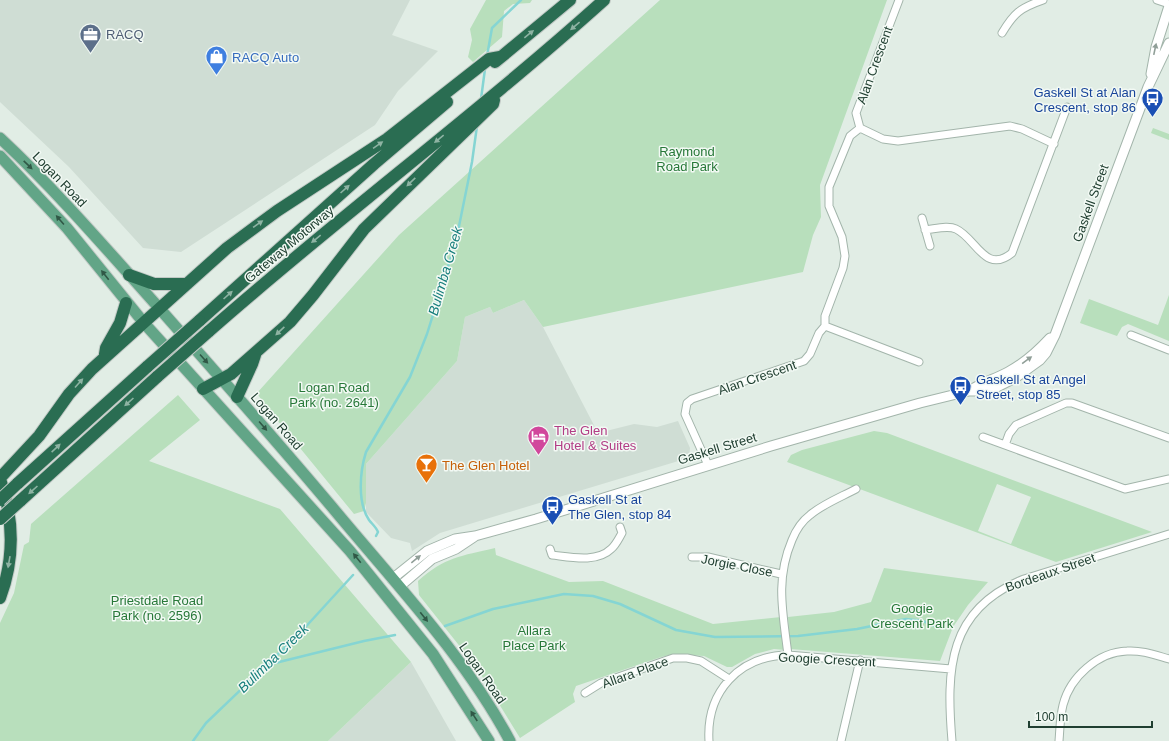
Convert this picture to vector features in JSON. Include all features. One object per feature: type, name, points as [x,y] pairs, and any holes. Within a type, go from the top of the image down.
[{"type":"highway","name":"Gateway Motorway","points":[[0,500],[465,82],[500,57],[570,0]]},
{"type":"highway","name":"Gateway Motorway","points":[[0,519],[158,376],[289,262],[469,120],[497,91],[604,0]]},
{"type":"highway","points":[[0,598],[9,566],[12,538],[9,508],[0,479],[39,436],[72,390],[105,357],[247,233],[387,139],[465,82]]},
{"type":"highway","points":[[203,389],[231,374],[303,308],[364,229],[469,120]]},
{"type":"highway","points":[[129,275],[159,285],[187,284]]},
{"type":"highway","points":[[105,357],[106,348],[118,329],[126,302]]},
{"type":"highway","points":[[237,397],[252,364],[255,353]]},
{"type":"main road","name":"Logan Road","points":[[0,138],[54,191],[129,275],[237,397],[396,583],[463,667],[488,703],[510,741]]},
{"type":"main road","name":"Logan Road","points":[[0,156],[67,228],[144,323],[350,551],[385,592],[441,666],[489,741]]},
{"type":"main road","name":"Gaskell Street","points":[[385,592],[396,583]]},
{"type":"street","name":"Alan Crescent","points":[[708,465],[689,424],[684,409],[687,403],[692,399],[804,361],[810,354],[819,333],[825,326],[825,316],[843,268],[845,256],[845,247],[842,237],[829,206],[829,187],[850,136],[860,128],[856,113],[899,0]]},
{"type":"street","points":[[1002,33],[1012,17],[1028,4],[1043,0]]},
{"type":"street","points":[[1157,0],[1169,5]]},
{"type":"street","name":"Gaskell Street","points":[[1148,87],[1156,47],[1169,5]]},
{"type":"street","name":"Gaskell Street","points":[[396,583],[403,569],[419,556],[438,545],[454,539],[475,536],[708,465],[920,403],[969,391],[982,391],[997,387],[1030,369],[1046,352],[1058,328],[1148,87],[1169,43]]},
{"type":"street","points":[[925,230],[948,227],[955,228],[961,232],[982,255],[998,260],[1006,258],[1012,253],[1017,245],[1067,107]]},
{"type":"street","points":[[860,128],[883,139],[898,141],[1010,126],[1022,129],[1054,144]]},
{"type":"street","points":[[922,218],[930,246]]},
{"type":"street","points":[[825,326],[919,362]]},
{"type":"street","points":[[1131,335],[1169,350]]},
{"type":"street","points":[[1005,445],[1009,434],[1016,425],[1066,403],[1078,404],[1169,438]]},
{"type":"street","points":[[983,437],[1125,490],[1169,479]]},
{"type":"street","points":[[788,655],[783,614],[781,574],[789,547],[804,521],[811,514],[856,489]]},
{"type":"street","points":[[550,549],[552,556],[586,558],[606,552],[612,548],[622,533],[620,527]]},
{"type":"street","name":"Bordeaux Street","points":[[952,741],[949,705],[951,668],[955,649],[970,620],[980,607],[1006,586],[1024,578],[1169,534]]},
{"type":"street","name":"Gaskell Street","points":[[396,583],[432,559],[456,549],[475,536]]},
{"type":"street","name":"Jorgie Close","points":[[692,557],[708,557],[781,574]]},
{"type":"street","points":[[379,563],[390,568],[403,569]]},
{"type":"street","points":[[1059,741],[1060,716],[1063,703],[1076,680],[1086,669],[1109,655],[1126,651],[1144,652],[1169,659]]},
{"type":"street","name":"Googie Crescent","points":[[708,741],[710,716],[714,703],[729,679],[747,665],[773,655],[860,660],[951,668]]},
{"type":"street","name":"Allara Place","points":[[585,694],[601,683],[673,658],[687,658],[702,661],[729,679]]},
{"type":"street","points":[[841,741],[860,660]]},
{"type":"shaded area","name":"RACQ","points":[[0,0],[410,0],[392,35],[438,51],[398,91],[375,125],[181,252],[143,248],[69,167],[0,102]]},
{"type":"shaded area","points":[[524,300],[543,327],[598,433],[634,424],[657,427],[678,421],[690,448],[689,457],[440,533],[412,551],[410,543],[391,538],[366,512],[366,464],[457,361],[465,317],[490,307],[493,313]]},
{"type":"shaded area","points":[[411,662],[456,741],[328,741]]},
{"type":"green space","points":[[486,0],[532,0],[530,3],[513,4],[504,11],[502,37],[473,62],[468,57],[472,40],[470,29]]},
{"type":"green space","name":"Raymond Road Park","points":[[660,0],[887,0],[820,185],[821,217],[813,235],[803,272],[543,327],[524,300],[493,313],[490,307],[465,317],[457,361],[366,464],[366,503],[364,511],[354,514],[264,404],[257,393],[399,235]]},
{"type":"green space","points":[[1153,128],[1169,134],[1169,140],[1151,133]]},
{"type":"green space","points":[[1169,295],[1169,341],[1128,324],[1122,327],[1117,336],[1080,323],[1089,299],[1158,325]]},
{"type":"green space","name":"Priestdale Road Park (no. 2596)","points":[[178,395],[200,420],[149,461],[280,509],[411,662],[328,741],[0,741],[0,623],[14,593],[24,545],[29,542],[31,524]]},
{"type":"green space","points":[[874,431],[887,433],[1152,532],[1056,562],[787,462],[791,455],[802,450]],"holes":[[[997,484],[1031,497],[1011,544],[978,531]]]},
{"type":"green space","name":"Allara Place Park","points":[[495,548],[496,555],[569,582],[603,581],[713,624],[781,617],[785,650],[774,649],[755,654],[732,667],[727,667],[704,656],[673,654],[661,657],[576,686],[573,694],[575,702],[520,738],[477,668],[419,595],[418,581],[445,562],[454,558]]},
{"type":"green space","name":"Googie Crescent Park","points":[[884,568],[988,582],[968,605],[953,627],[940,661],[790,649],[788,617],[834,612],[871,602]]},
{"type":"waterway","name":"Bulimba Creek","points":[[487,56],[492,28],[521,0]]},
{"type":"waterway","name":"Bulimba Creek","points":[[481,99],[485,69]]},
{"type":"waterway","name":"Bulimba Creek","points":[[376,536],[378,532],[365,513],[361,496],[362,468],[366,452],[410,377],[427,334],[456,241],[472,162],[477,126]]},
{"type":"waterway","name":"Bulimba Creek","points":[[193,741],[206,723],[300,633],[353,575]]},
{"type":"waterway","points":[[445,626],[493,609],[564,594],[593,596],[620,604],[676,630],[715,637],[798,636],[857,629],[906,619],[923,621],[935,626]]},
{"type":"waterway","points":[[267,665],[364,641],[395,635]]},
{"type":"place","name":"RACQ","points":[[91,54]]},
{"type":"place","name":"RACQ Auto","points":[[216,76]]},
{"type":"place","name":"Gaskell St at Alan Crescent, stop 86","points":[[1152,118]]},
{"type":"place","name":"Gaskell St at Angel Street, stop 85","points":[[961,406]]},
{"type":"place","name":"The Glen Hotel & Suites","points":[[538,456]]},
{"type":"place","name":"The Glen Hotel","points":[[426,484]]},
{"type":"place","name":"Gaskell St at The Glen, stop 84","points":[[553,526]]},
{"type":"park label","name":"Logan Road Park (no. 2641)","points":[[334,394]]}]
